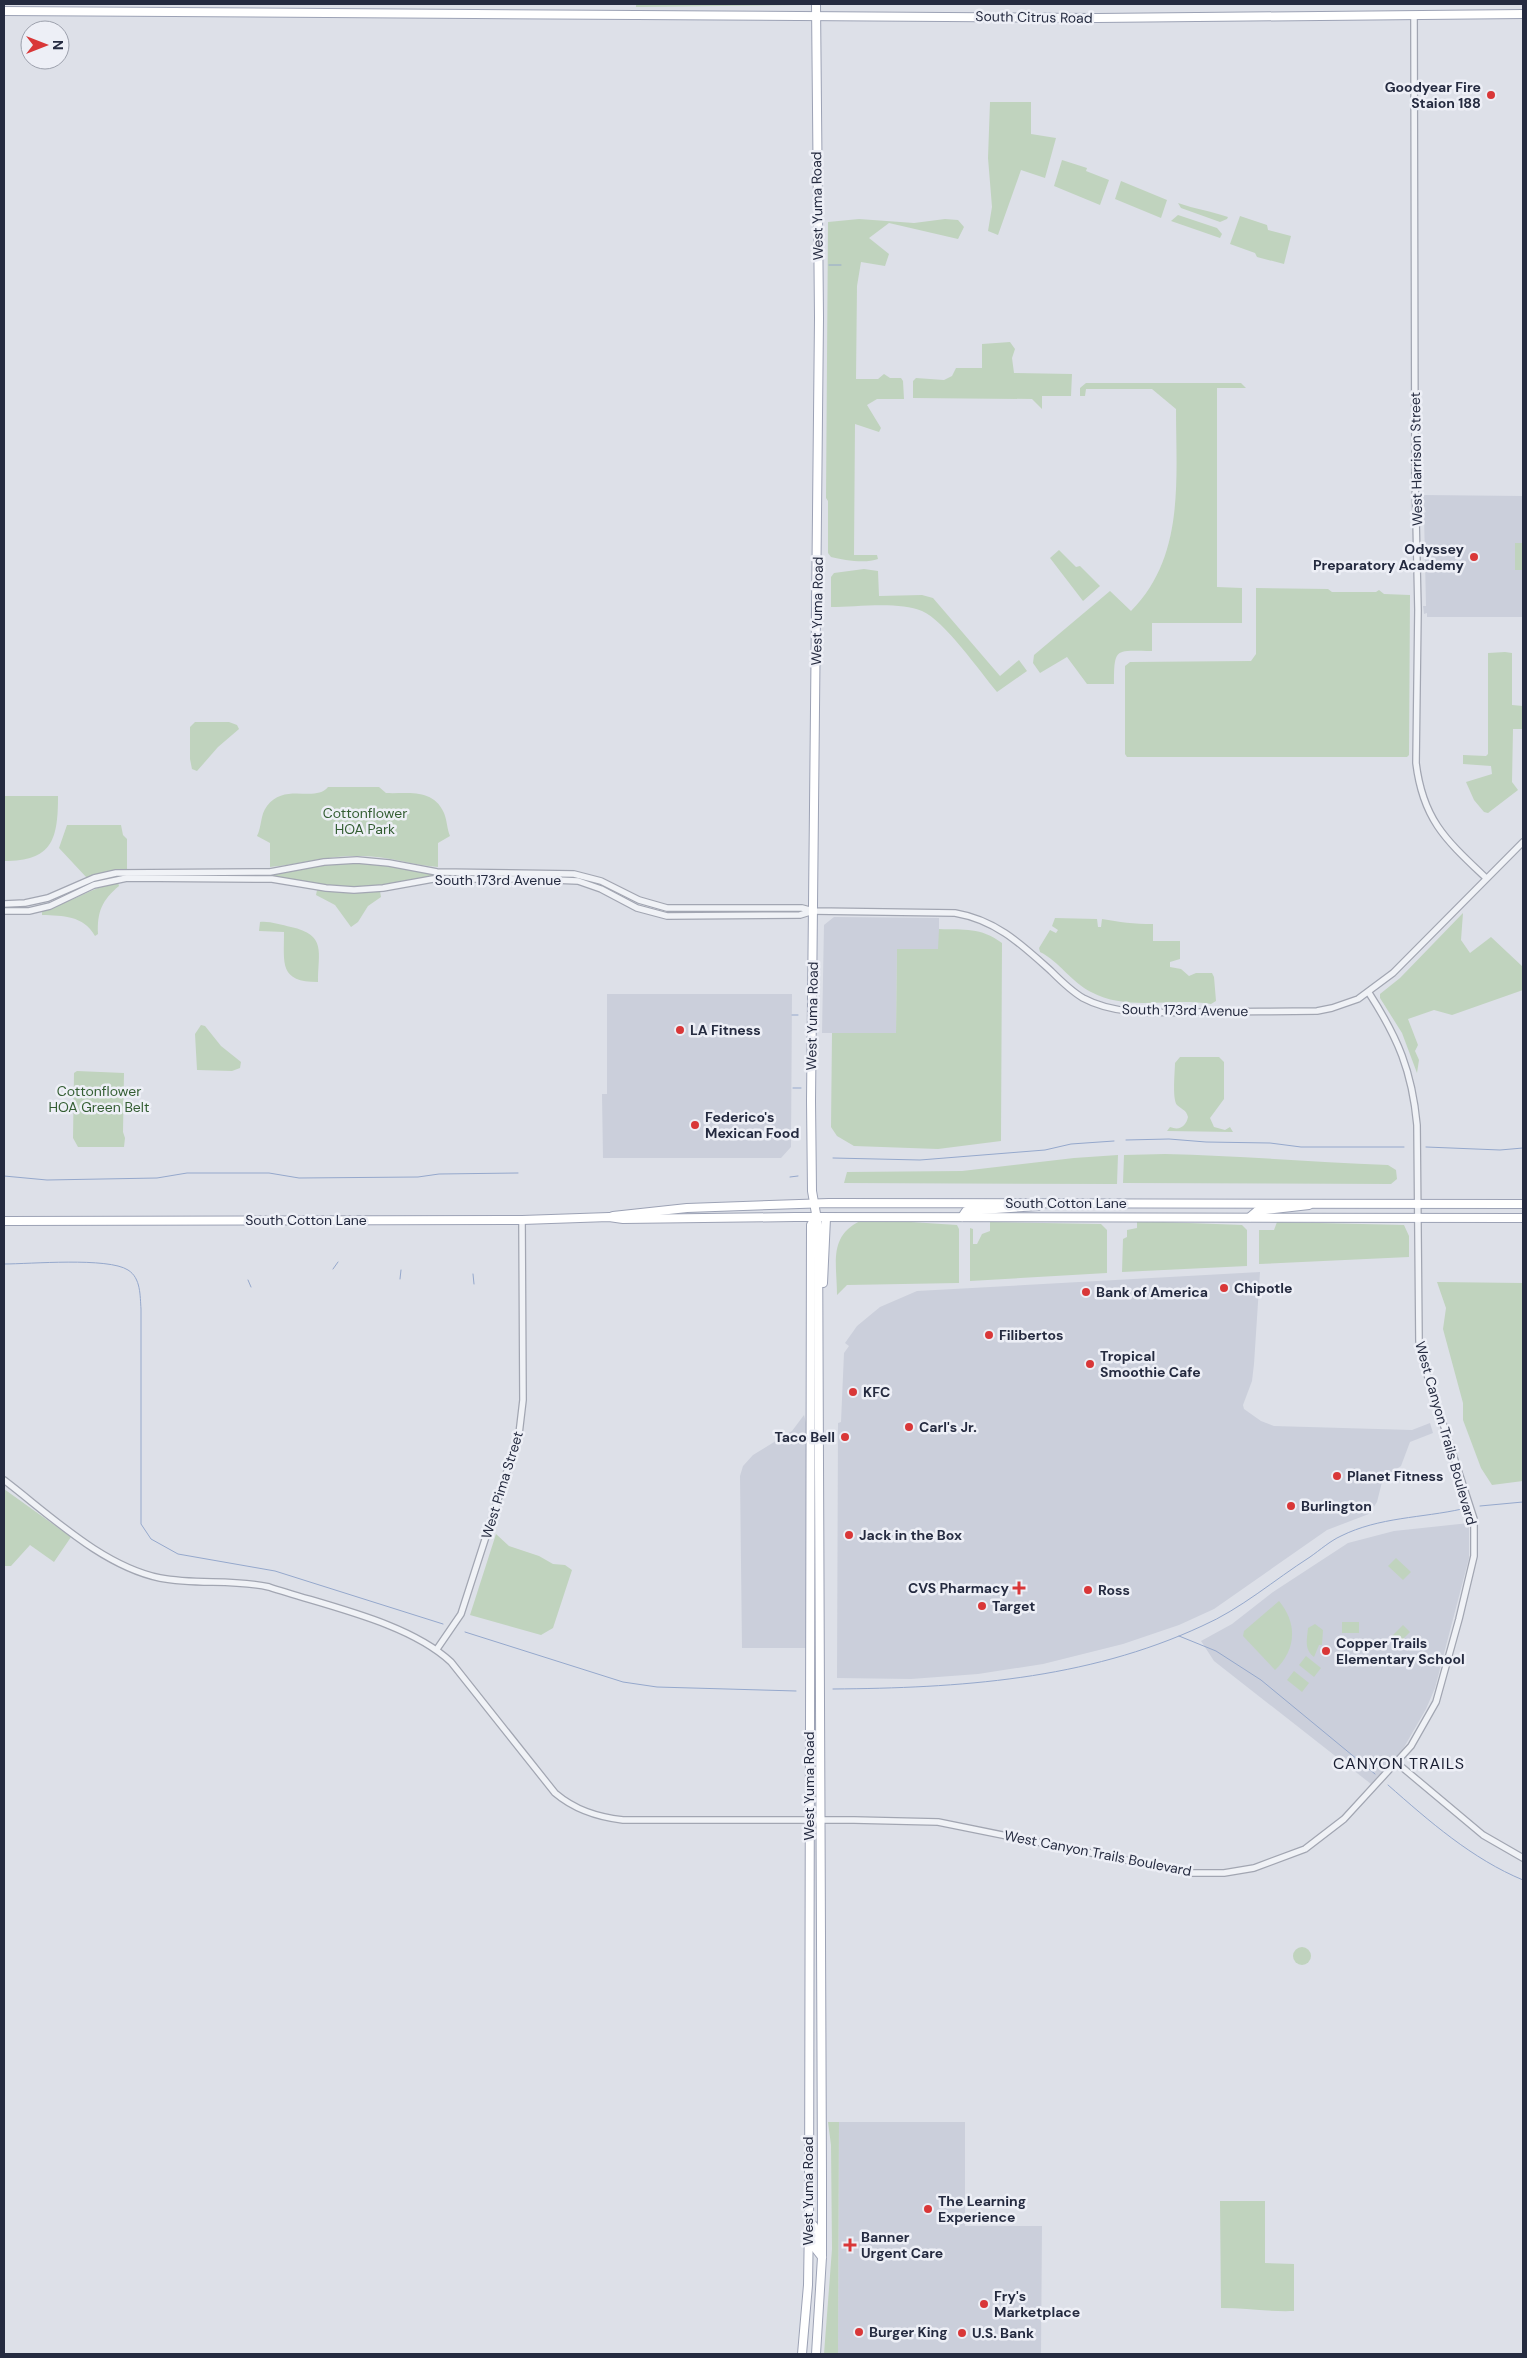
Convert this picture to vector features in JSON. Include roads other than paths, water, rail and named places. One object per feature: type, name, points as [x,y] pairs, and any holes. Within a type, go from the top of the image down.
[{"type":"main road","name":"West Yuma Road","points":[[816,4],[819,318],[811,1091],[813,1204],[818,1225],[822,2257],[816,2354]]},
{"type":"main road","name":"South Citrus Road","points":[[4,11],[816,14],[1078,18],[1523,14]]},
{"type":"main road","points":[[962,1217],[966,1210],[1029,1208],[1052,1202]]},
{"type":"main road","name":"South Cotton Lane","points":[[609,1217],[621,1214],[707,1207],[813,1204],[1321,1202],[1523,1204]]},
{"type":"main road","points":[[1250,1217],[1257,1211],[1298,1208],[1321,1202]]},
{"type":"main road","points":[[1115,1203],[1115,1217]]},
{"type":"main road","points":[[662,1218],[702,1213],[707,1207]]},
{"type":"main road","name":"South Cotton Lane","points":[[4,1221],[522,1220],[609,1217],[1523,1218]]},
{"type":"main road","name":"West Yuma Road","points":[[802,2354],[808,2285],[809,2221],[808,1821],[811,1225],[815,1218]]},
{"type":"main road","points":[[818,1288],[823,1285],[826,1218]]},
{"type":"main road","points":[[811,1323],[814,1344],[814,1411],[819,1415]]},
{"type":"main road","points":[[810,1612],[814,1618],[814,1663],[819,1667]]},
{"type":"main road","points":[[809,2221],[814,2226],[815,2248],[822,2257]]},
{"type":"street","name":"West Harrison Street","points":[[1414,16],[1415,473],[1418,610],[1416,763],[1419,786],[1433,821],[1486,878]]},
{"type":"street","name":"South 173rd Avenue","points":[[4,904],[40,900],[64,893],[94,878],[116,873],[270,872],[324,862],[357,860],[388,863],[437,872],[574,874],[601,880],[639,900],[666,908],[802,908],[813,911],[955,913],[970,915],[1000,928],[1015,938],[1076,993],[1098,1005],[1116,1009],[1152,1012],[1317,1010],[1347,1004],[1369,993],[1393,973],[1523,842]]},
{"type":"street","name":"South 173rd Avenue","points":[[4,911],[42,908],[63,901],[102,882],[135,878],[272,879],[326,888],[354,890],[383,888],[439,879],[566,880],[591,885],[637,908],[667,916],[800,915],[813,911]]},
{"type":"street","name":"West Canyon Trails Boulevard","points":[[4,1480],[112,1560],[135,1571],[162,1578],[248,1584],[269,1588],[413,1635],[437,1649],[474,1688],[555,1792],[574,1806],[592,1814],[622,1820],[938,1822],[1172,1871],[1224,1872],[1264,1865],[1305,1849],[1344,1819],[1397,1763],[1426,1722],[1445,1676],[1474,1556],[1475,1533],[1471,1508],[1421,1354],[1417,1327],[1417,1125],[1407,1068],[1393,1030],[1369,993]]},
{"type":"street","name":"West Pima Street","points":[[437,1649],[457,1622],[471,1587],[521,1424],[522,1220]]},
{"type":"street","points":[[1397,1763],[1483,1835],[1523,1858]]},
{"type":"waterway","points":[[829,265],[841,265]]},
{"type":"waterway","points":[[792,1015],[798,1015]]},
{"type":"waterway","points":[[793,1088],[801,1088]]},
{"type":"waterway","points":[[794,1130],[800,1130]]},
{"type":"waterway","points":[[1126,1140],[1169,1139],[1206,1142],[1270,1143],[1301,1147],[1404,1147]]},
{"type":"waterway","points":[[833,1158],[920,1160],[1045,1150],[1071,1144],[1114,1141]]},
{"type":"waterway","points":[[1426,1147],[1500,1150],[1523,1148]]},
{"type":"waterway","points":[[4,1176],[47,1180],[157,1178],[187,1173],[269,1173],[299,1178],[418,1177],[439,1174],[518,1173]]},
{"type":"waterway","points":[[790,1177],[798,1176]]},
{"type":"waterway","points":[[4,1264],[68,1262],[104,1264],[128,1270],[138,1282],[141,1309],[141,1524],[151,1539],[178,1554],[275,1571],[443,1624]]},
{"type":"waterway","points":[[333,1269],[338,1262]]},
{"type":"waterway","points":[[400,1279],[401,1270]]},
{"type":"waterway","points":[[473,1274],[474,1284]]},
{"type":"waterway","points":[[248,1280],[251,1287]]},
{"type":"waterway","points":[[1480,1506],[1523,1502]]},
{"type":"waterway","points":[[833,1689],[974,1683],[1067,1669],[1113,1658],[1158,1644],[1216,1619],[1244,1603],[1333,1540],[1355,1530],[1385,1521],[1462,1509]]},
{"type":"waterway","points":[[465,1632],[623,1682],[657,1687],[796,1691]]},
{"type":"waterway","points":[[1179,1636],[1216,1651],[1261,1680],[1375,1774]]},
{"type":"waterway","points":[[1388,1785],[1435,1825],[1469,1850],[1523,1880]]},
{"type":"place","name":"Goodyear Fire Staion 188","points":[[1491,95]]},
{"type":"place","name":"Odyssey Preparatory Academy","points":[[1474,557]]},
{"type":"place","name":"LA Fitness","points":[[680,1030]]},
{"type":"place","name":"Federico's Mexican Food","points":[[695,1125]]},
{"type":"place","name":"Chipotle","points":[[1224,1288]]},
{"type":"place","name":"Bank of America","points":[[1086,1292]]},
{"type":"place","name":"Filibertos","points":[[989,1335]]},
{"type":"place","name":"Tropical Smoothie Cafe","points":[[1090,1364]]},
{"type":"place","name":"KFC","points":[[853,1392]]},
{"type":"place","name":"Carl's Jr.","points":[[909,1427]]},
{"type":"place","name":"Taco Bell","points":[[845,1437]]},
{"type":"place","name":"Planet Fitness","points":[[1337,1476]]},
{"type":"place","name":"Burlington","points":[[1291,1506]]},
{"type":"place","name":"Jack in the Box","points":[[849,1535]]},
{"type":"place","name":"CVS Pharmacy","points":[[1019,1588]]},
{"type":"place","name":"Ross","points":[[1088,1590]]},
{"type":"place","name":"Target","points":[[982,1606]]},
{"type":"place","name":"Copper Trails Elementary School","points":[[1326,1651]]},
{"type":"place","name":"The Learning Experience","points":[[928,2209]]},
{"type":"place","name":"Banner Urgent Care","points":[[850,2245]]},
{"type":"place","name":"Fry's Marketplace","points":[[984,2304]]},
{"type":"place","name":"Burger King","points":[[859,2332]]},
{"type":"place","name":"U.S. Bank","points":[[962,2333]]},
{"type":"district","name":"CANYON TRAILS","points":[[1399,1763]]},
{"type":"park label","name":"Cottonflower HOA Park","points":[[365,822]]},
{"type":"park label","name":"Cottonflower HOA Green Belt","points":[[99,1100]]}]
